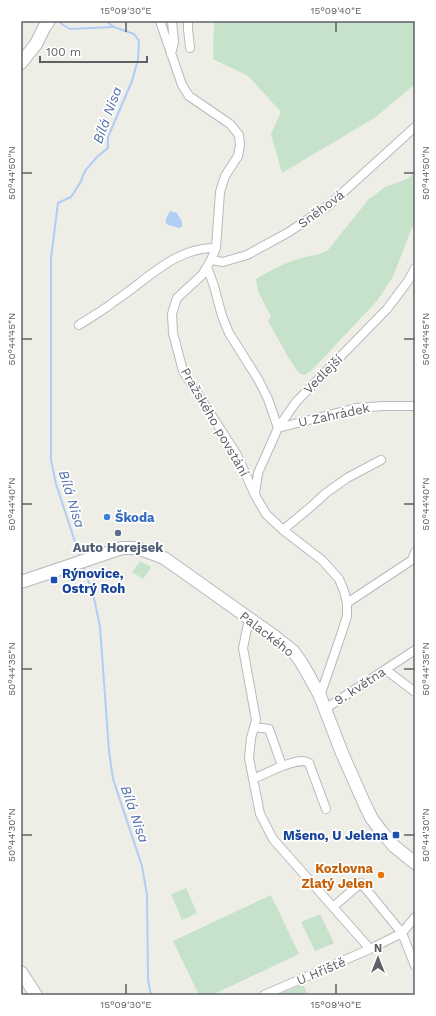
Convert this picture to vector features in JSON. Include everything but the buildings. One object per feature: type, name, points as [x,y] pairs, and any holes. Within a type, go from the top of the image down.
[{"type":"street","name":"Pražského povstání","points":[[160,21],[182,85],[189,96],[230,124],[239,135],[240,145],[238,156],[225,176],[220,192],[216,248],[202,275],[177,298],[172,314],[173,334],[183,371],[237,455],[255,495],[266,514],[283,530],[322,560],[338,579],[344,591],[347,604],[346,616],[320,696]]},
{"type":"street","name":"Pražského povstání","points":[[171,55],[174,42],[172,21]]},
{"type":"street","points":[[188,21],[190,48]]},
{"type":"street","points":[[21,62],[36,44],[46,23]]},
{"type":"street","name":"Sněhová","points":[[209,263],[223,262],[247,255],[289,232],[329,206],[415,127]]},
{"type":"street","points":[[79,325],[116,301],[176,257],[190,251],[207,247],[216,248]]},
{"type":"street","points":[[209,263],[222,316],[229,334],[258,379],[268,400],[278,428]]},
{"type":"street","name":"Vedlejší","points":[[255,495],[258,473],[278,428],[296,402],[387,309],[408,281],[415,268]]},
{"type":"street","name":"U Zahrádek","points":[[278,428],[356,408],[415,406]]},
{"type":"street","points":[[283,530],[337,485],[381,460]]},
{"type":"street","name":"Palackého","points":[[21,582],[122,548],[140,549],[164,558],[274,636],[293,651],[301,662],[320,696],[345,759],[372,819],[394,846],[415,863]]},
{"type":"street","points":[[347,604],[412,560],[415,552]]},
{"type":"street","points":[[249,619],[243,648],[256,720],[249,758],[260,814],[273,839],[370,949]]},
{"type":"street","name":"9. května","points":[[325,709],[415,650]]},
{"type":"street","points":[[386,670],[415,692]]},
{"type":"street","points":[[254,727],[269,729],[282,766]]},
{"type":"street","points":[[253,778],[282,766],[301,761],[309,763],[326,810]]},
{"type":"street","points":[[333,908],[361,883],[402,933],[415,966]]},
{"type":"street","name":"U Hřiště","points":[[264,995],[370,949],[402,933],[415,917]]},
{"type":"street","points":[[21,972],[36,995]]},
{"type":"green space","points":[[214,21],[415,21],[415,84],[376,117],[282,173],[271,134],[281,112],[248,76],[213,59]]},
{"type":"green space","points":[[415,171],[415,224],[411,230],[393,277],[376,302],[311,371],[304,375],[300,374],[287,355],[268,321],[271,317],[258,291],[256,279],[285,264],[320,254],[328,250],[368,200],[385,187],[405,180]]},
{"type":"green space","points":[[140,561],[151,567],[143,579],[132,572]]},
{"type":"green space","points":[[186,888],[197,913],[182,920],[171,894]]},
{"type":"green space","points":[[271,895],[299,954],[212,995],[199,995],[173,941]]},
{"type":"green space","points":[[320,914],[334,943],[315,951],[301,922]]},
{"type":"green space","points":[[303,984],[308,995],[277,995]]},
{"type":"water","points":[[170,211],[177,213],[182,222],[182,227],[179,228],[166,224],[166,219]]},
{"type":"waterway","points":[[59,21],[70,29],[113,27]]},
{"type":"waterway","name":"Bílá Nisa","points":[[80,557],[56,484],[51,460],[51,258],[58,203],[71,197],[80,183],[85,171],[97,157],[108,148],[108,137],[132,81],[138,59],[139,41],[134,34],[114,27],[106,21]]},
{"type":"waterway","name":"Bílá Nisa","points":[[83,565],[94,598],[100,627],[109,751],[113,779],[142,866],[147,895],[148,980],[151,995]]},
{"type":"place","name":"Škoda","points":[[107,517]]},
{"type":"place","name":"Auto Horejsek","points":[[118,533]]},
{"type":"place","name":"Rýnovice, Ostrý Roh","points":[[54,580]]},
{"type":"place","name":"Mšeno, U Jelena","points":[[396,835]]},
{"type":"place","name":"Kozlovna Zlatý Jelen","points":[[381,875]]}]
